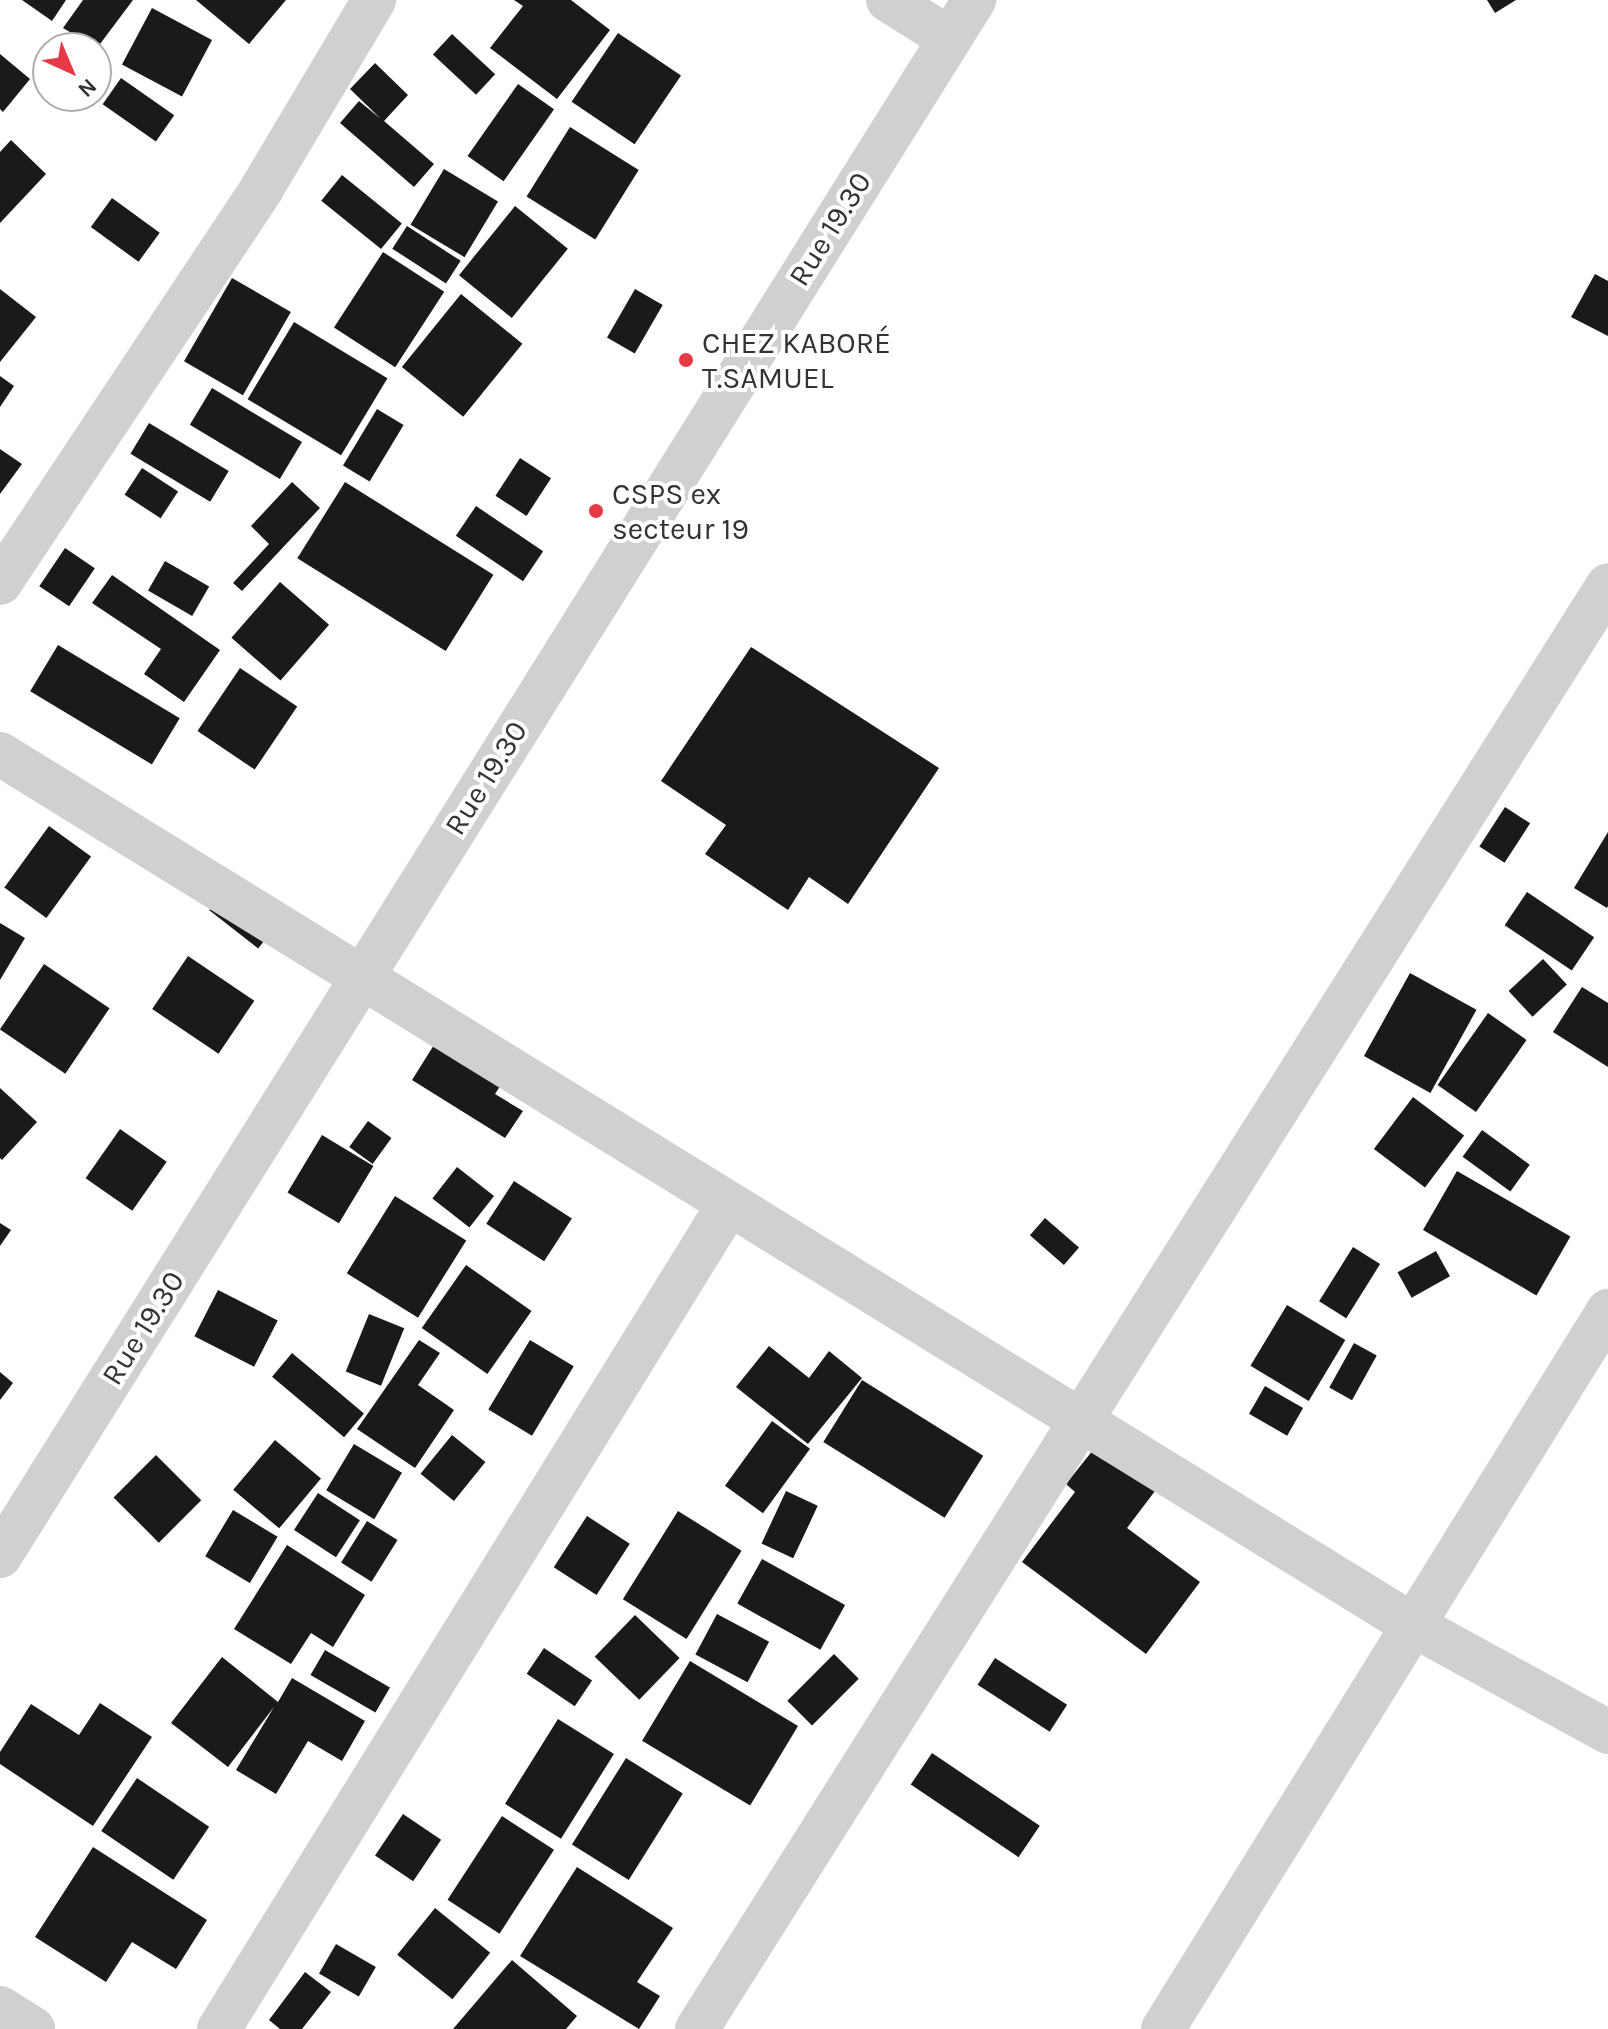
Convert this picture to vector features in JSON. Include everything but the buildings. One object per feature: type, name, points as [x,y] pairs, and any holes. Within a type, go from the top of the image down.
[{"type":"street","points":[[0,583],[262,188],[374,0]]},
{"type":"street","points":[[888,0],[950,39]]},
{"type":"street","name":"Rue 19.30","points":[[0,1556],[974,0]]},
{"type":"street","points":[[697,2029],[1608,585]]},
{"type":"street","points":[[0,754],[364,975],[1411,1624],[1608,1732]]},
{"type":"street","points":[[219,2029],[729,1204]]},
{"type":"street","points":[[1163,2029],[1411,1624],[1608,1311]]},
{"type":"street","points":[[0,2008],[33,2029]]},
{"type":"place","name":"CHEZ KABORÉ T.SAMUEL","points":[[686,360]]},
{"type":"place","name":"CSPS ex secteur 19","points":[[596,511]]}]
